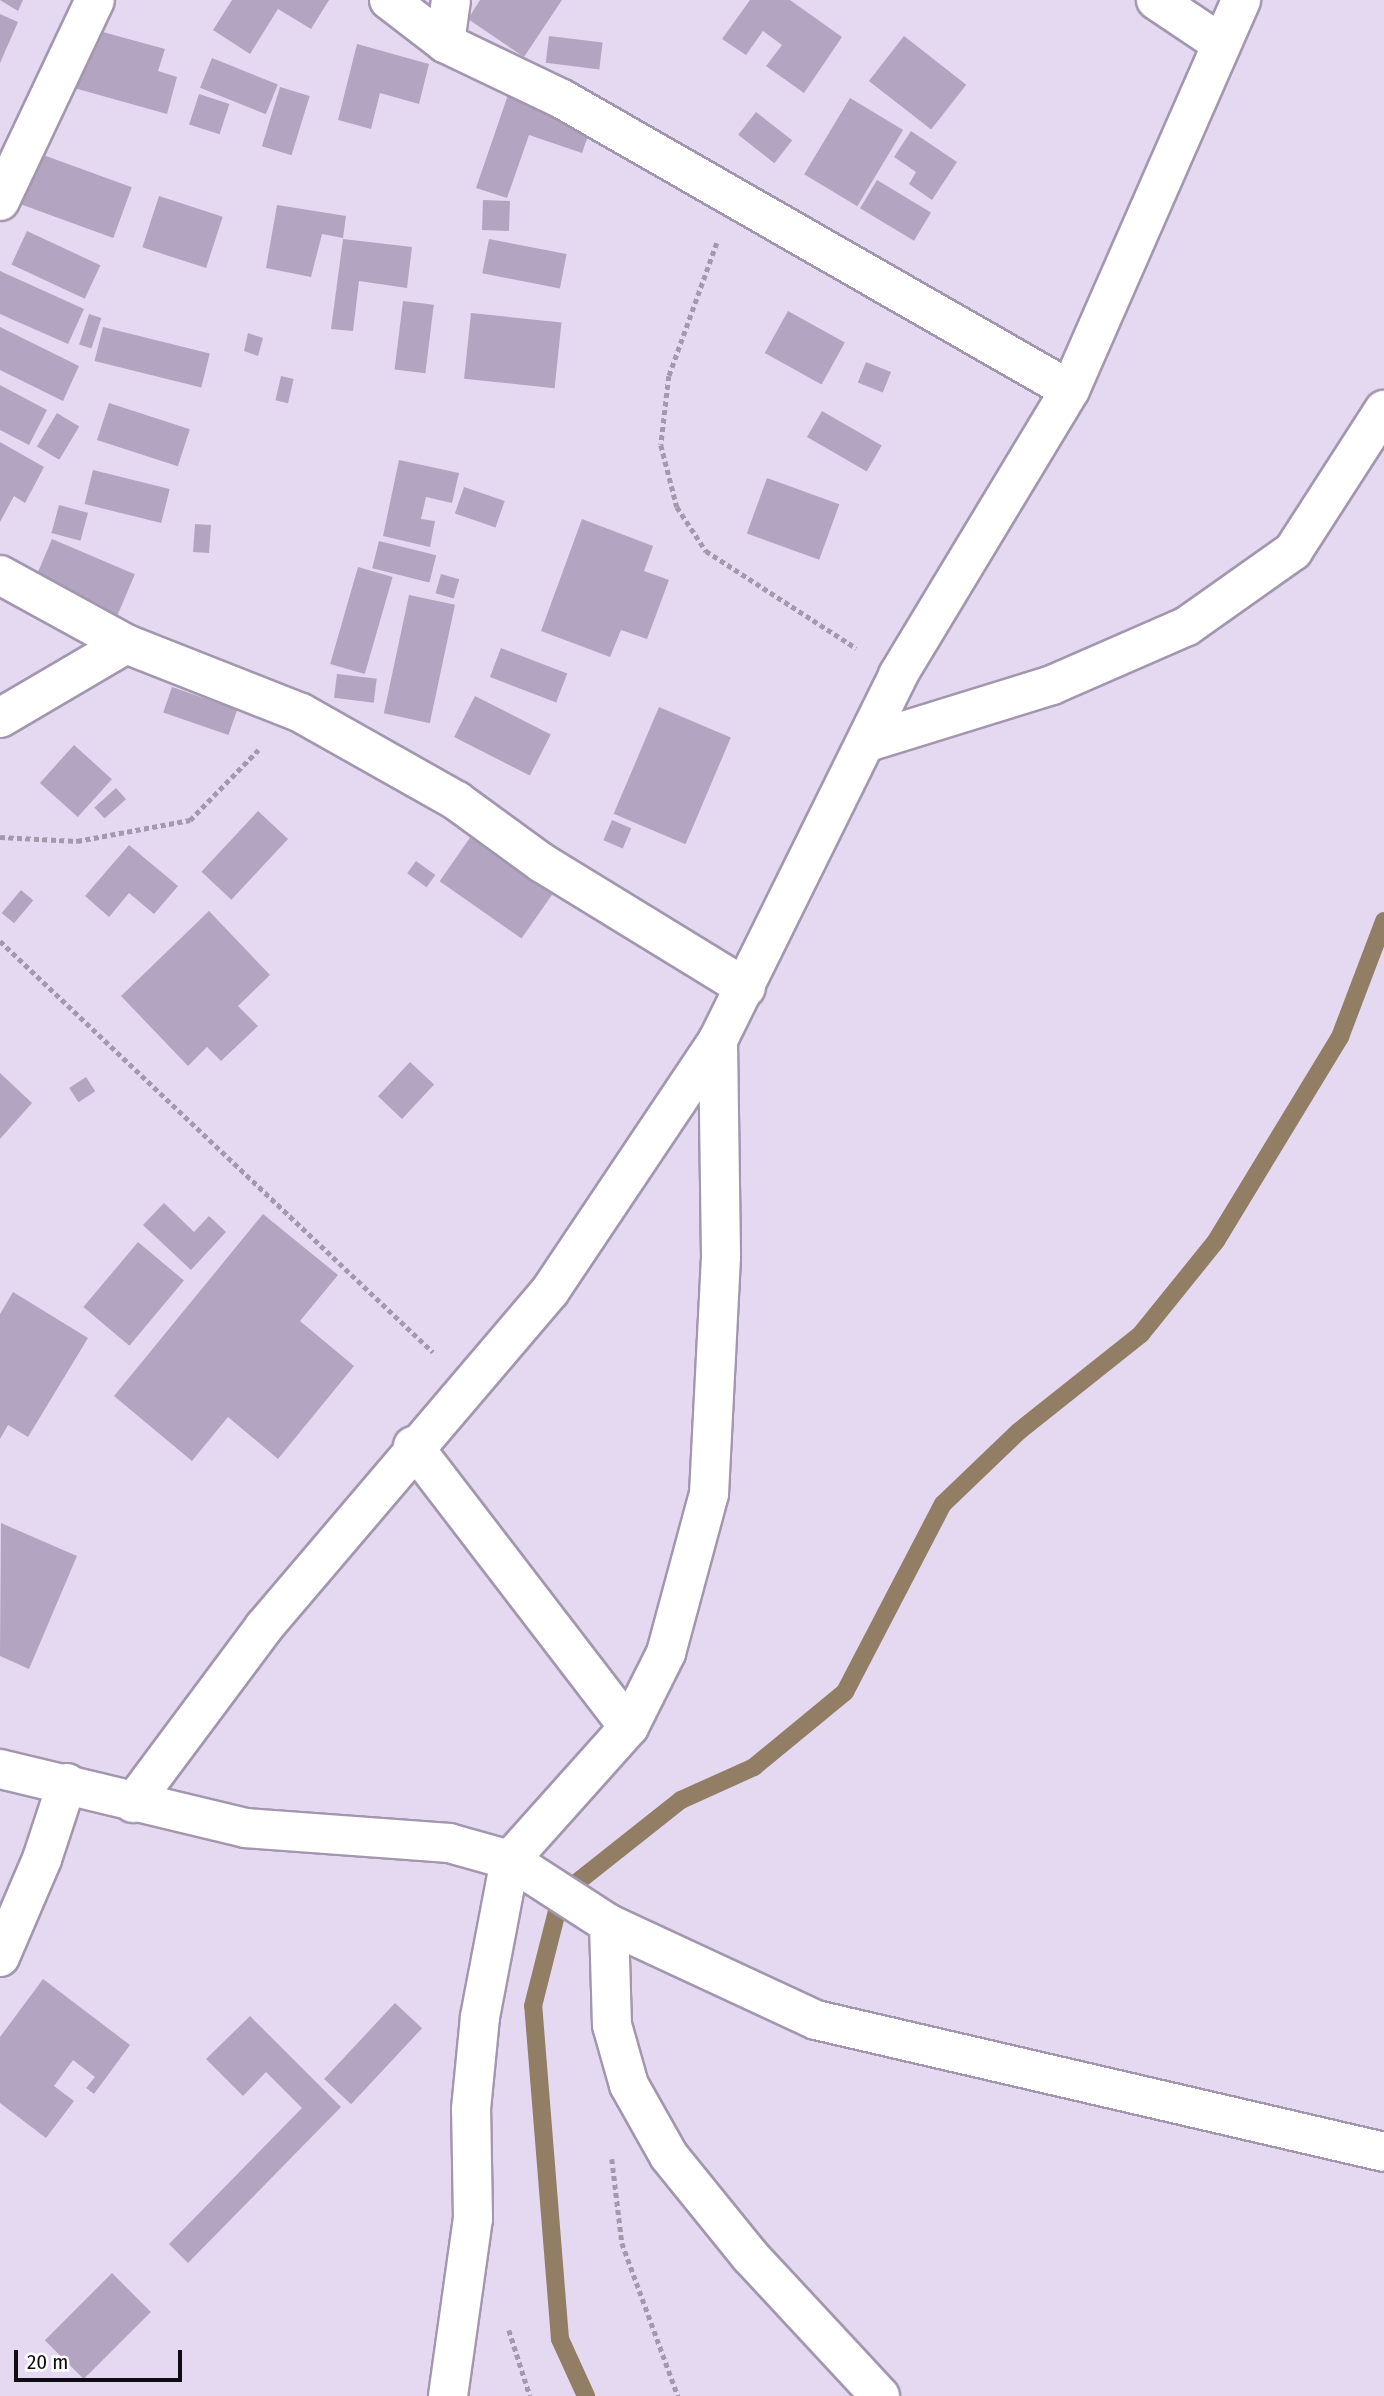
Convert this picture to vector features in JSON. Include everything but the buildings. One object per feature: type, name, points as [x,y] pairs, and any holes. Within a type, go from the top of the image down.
[{"type":"street","points":[[0,201],[95,0]]},
{"type":"street","points":[[389,0],[445,43],[562,99],[733,200],[1070,390]]},
{"type":"street","points":[[445,43],[451,0]]},
{"type":"street","points":[[1156,0],[1220,43]]},
{"type":"street","points":[[133,1803],[264,1627],[413,1446],[550,1291],[718,1040],[869,743],[898,675],[1070,390],[1241,0]]},
{"type":"street","points":[[869,743],[1052,685],[1187,626],[1293,551],[1384,410]]},
{"type":"street","points":[[0,575],[126,643],[301,713],[457,801],[542,863],[746,988]]},
{"type":"street","points":[[0,718],[126,643]]},
{"type":"street","points":[[447,2396],[473,2220],[471,2109],[480,2017],[510,1860],[629,1727],[666,1653],[709,1494],[721,1255],[718,1040]]},
{"type":"street","points":[[413,1446],[629,1727]]},
{"type":"street","points":[[0,1769],[245,1828],[396,1836],[510,1860],[610,1924],[816,2021],[1384,2152]]},
{"type":"street","points":[[0,1957],[42,1859],[66,1783]]},
{"type":"street","points":[[610,1924],[612,2025],[629,2085],[669,2156],[750,2256],[880,2396]]},
{"type":"path","points":[[733,200],[669,376],[661,445],[677,507],[706,551],[898,675]]},
{"type":"path","points":[[0,837],[77,841],[190,820],[301,713]]},
{"type":"path","points":[[0,941],[207,1132],[468,1386]]},
{"type":"path","points":[[611,2151],[622,2243],[678,2396]]},
{"type":"waterway","points":[[586,2396],[560,2339],[533,2006],[561,1895],[681,1800],[754,1767],[845,1692],[943,1504],[1018,1432],[1141,1334],[1216,1241],[1340,1037],[1384,921]]}]
